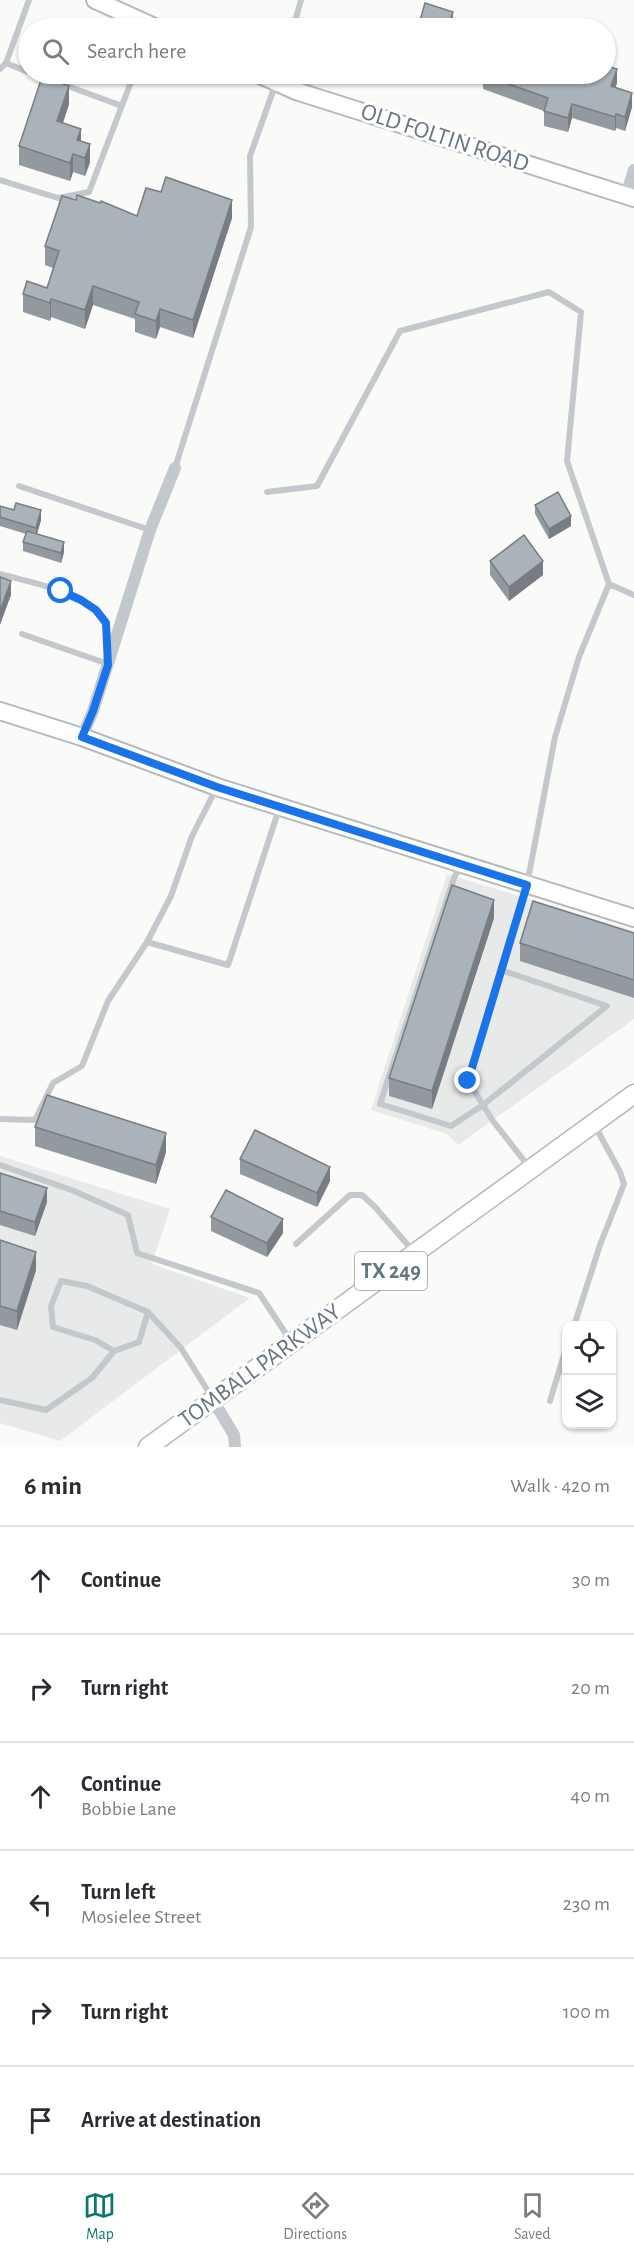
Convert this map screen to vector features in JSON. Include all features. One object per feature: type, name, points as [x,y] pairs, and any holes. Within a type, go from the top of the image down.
[{"type":"main road","name":"TOMBALL PARKWAY","points":[[148,1447],[634,1095]]},
{"type":"street","points":[[95,0],[134,18]]},
{"type":"street","name":"OLD FOLTIN ROAD","points":[[286,84],[296,91],[630,196]]},
{"type":"street","points":[[630,196],[634,170]]},
{"type":"street","points":[[82,737],[93,711],[150,530],[175,468]]},
{"type":"street","points":[[0,711],[82,737],[217,787],[634,918]]},
{"type":"street","points":[[213,1400],[234,1435],[235,1447]]},
{"type":"lane","points":[[22,18],[29,0]]},
{"type":"lane","points":[[296,18],[301,0]]},
{"type":"lane","points":[[0,69],[6,63],[18,30]]},
{"type":"lane","points":[[6,63],[18,68]]},
{"type":"lane","points":[[61,84],[122,106]]},
{"type":"lane","points":[[0,180],[58,198],[89,192],[130,84]]},
{"type":"lane","points":[[175,468],[250,227],[250,156],[276,84]]},
{"type":"lane","points":[[267,492],[317,486],[400,331],[549,292],[581,312],[567,461],[609,584],[579,657],[555,737],[527,885],[468,1081],[531,1170]]},
{"type":"lane","points":[[19,486],[150,530]]},
{"type":"lane","points":[[0,574],[61,591],[96,610],[106,623],[108,665],[22,634]]},
{"type":"lane","points":[[609,584],[634,595]]},
{"type":"lane","points":[[0,1119],[35,1120],[53,1083],[82,1066],[108,1001],[147,942],[171,896],[192,836],[217,787]]},
{"type":"lane","points":[[147,942],[228,965],[280,807]]},
{"type":"lane","points":[[462,864],[454,878],[380,1104],[451,1126],[483,1105],[607,1006],[501,970]]},
{"type":"lane","points":[[576,1321],[600,1245],[624,1184],[594,1124]]},
{"type":"lane","points":[[0,1165],[74,1191],[128,1215],[136,1253],[259,1293],[292,1343]]},
{"type":"lane","points":[[296,1244],[350,1196],[362,1195],[415,1254]]},
{"type":"lane","points":[[114,1351],[95,1340],[53,1327],[51,1306],[61,1281],[87,1286],[148,1312],[182,1348],[213,1400]]},
{"type":"lane","points":[[0,1400],[46,1410],[92,1378],[114,1351],[139,1342],[148,1312]]},
{"type":"lane","points":[[550,1401],[562,1364]]},
{"type":"shaded area","points":[[447,874],[634,931],[634,1019],[458,1145],[447,1134],[371,1110]]},
{"type":"shaded area","points":[[0,1156],[170,1209],[152,1264],[250,1298],[60,1441],[0,1423]]},
{"type":"building","points":[[425,3],[453,12],[451,18],[421,18]]},
{"type":"building","points":[[40,84],[69,86],[57,121],[81,129],[77,140],[90,144],[85,158],[73,154],[70,163],[19,146]]},
{"type":"building","points":[[508,84],[612,84],[611,86],[632,93],[625,117],[616,114],[615,117],[572,104],[568,118],[544,111],[548,98]]},
{"type":"building","points":[[166,177],[232,200],[193,320],[160,309],[156,321],[135,314],[139,302],[93,286],[85,310],[51,299],[50,303],[23,294],[27,281],[47,288],[59,251],[45,246],[62,196],[76,200],[77,195],[100,203],[101,201],[137,216],[146,188],[161,192]]},
{"type":"building","points":[[558,492],[571,516],[549,529],[535,505]]},
{"type":"building","points":[[16,503],[41,510],[36,528],[0,517],[0,506],[14,510]]},
{"type":"building","points":[[27,531],[64,542],[61,553],[23,542]]},
{"type":"building","points":[[524,535],[543,561],[509,587],[490,561]]},
{"type":"building","points":[[0,577],[11,581],[0,611]]},
{"type":"building","points":[[452,885],[494,900],[432,1091],[389,1078]]},
{"type":"building","points":[[533,901],[634,933],[634,980],[520,943]]},
{"type":"building","points":[[47,1095],[166,1133],[156,1165],[35,1127]]},
{"type":"building","points":[[255,1130],[330,1167],[317,1193],[240,1159]]},
{"type":"building","points":[[0,1173],[47,1188],[35,1222],[0,1211]]},
{"type":"building","points":[[226,1190],[283,1219],[267,1243],[211,1217]]},
{"type":"building","points":[[0,1240],[36,1252],[17,1311],[0,1306]]},
{"type":"route","points":[[61,591],[96,610],[106,623],[108,665],[82,737],[217,787],[527,885],[468,1081]]}]
